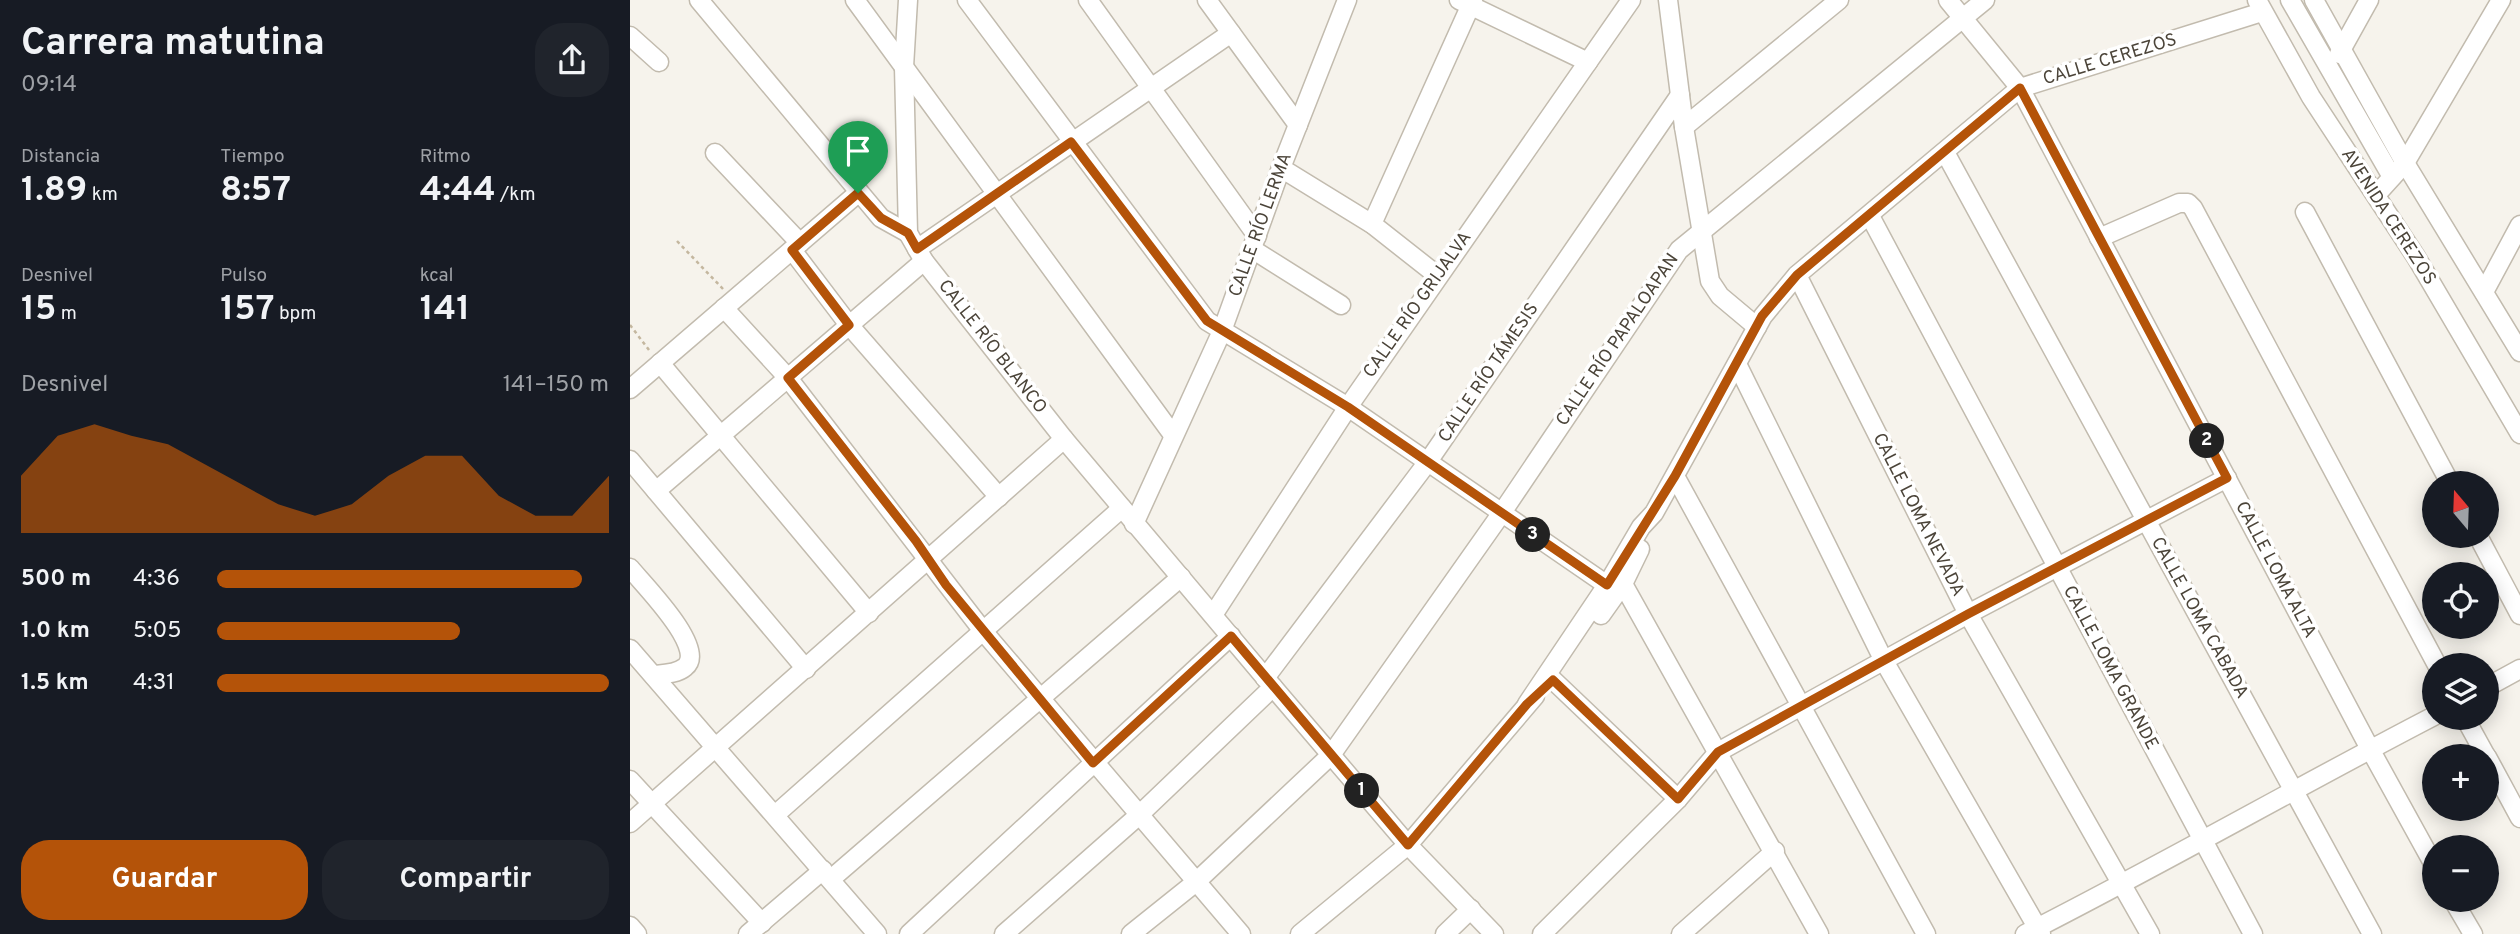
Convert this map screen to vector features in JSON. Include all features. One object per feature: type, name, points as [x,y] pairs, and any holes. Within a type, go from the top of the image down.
[{"type":"street","points":[[699,0],[858,193],[881,218],[916,248]]},
{"type":"street","points":[[855,0],[1173,435]]},
{"type":"street","points":[[908,0],[904,67],[916,248]]},
{"type":"street","points":[[967,0],[1197,311],[1222,331],[1348,407],[1501,514],[1615,585],[1718,752],[1819,934]]},
{"type":"street","points":[[1088,0],[1255,243],[1341,305]]},
{"type":"street","points":[[1207,0],[1298,125]]},
{"type":"street","name":"CALLE RÍO GRIJALVA","points":[[1213,615],[1348,407],[1630,0]]},
{"type":"street","points":[[1685,0],[1669,6],[1679,95],[1710,281],[1720,296],[1757,327]]},
{"type":"street","points":[[1684,127],[1839,0]]},
{"type":"street","name":"CALLE LOMA ALTA","points":[[1948,0],[2020,88],[2422,843]]},
{"type":"street","name":"CALLE RÍO PAPALOAPAN","points":[[1131,934],[1196,882],[1331,755],[1501,514],[1678,250],[1985,0]]},
{"type":"street","points":[[2290,0],[2392,177]]},
{"type":"street","points":[[2314,0],[2344,49],[2405,163],[2520,352]]},
{"type":"street","points":[[2326,66],[2344,49],[2369,0]]},
{"type":"street","points":[[2376,195],[2405,163],[2501,0]]},
{"type":"street","name":"CALLE RÍO LERMA","points":[[1134,524],[1222,331],[1343,2]]},
{"type":"street","points":[[1372,223],[1468,2],[1588,62]]},
{"type":"street","name":"CALLE CEREZOS","points":[[1527,704],[1553,680],[1615,585],[1641,527],[1654,513],[1757,327],[1797,275],[1946,154],[2020,88],[2259,6]]},
{"type":"street","name":"AVENIDA CEREZOS","points":[[2259,6],[2311,97],[2376,195],[2520,434]]},
{"type":"street","points":[[656,491],[849,325],[916,248],[1231,33]]},
{"type":"street","points":[[630,36],[659,62]]},
{"type":"street","name":"CALLE RÍO TÁMESIS","points":[[1004,934],[1138,816],[1269,683],[1427,463],[1679,95]]},
{"type":"street","points":[[715,153],[796,246],[849,325],[999,497]]},
{"type":"street","name":"CALLE LOMA CABADA","points":[[1946,154],[2372,934]]},
{"type":"street","points":[[1281,168],[1372,223],[1438,276]]},
{"type":"street","points":[[630,389],[858,193]]},
{"type":"street","points":[[2099,238],[2179,203],[2188,203],[2431,653]]},
{"type":"street","points":[[2305,212],[2444,471]]},
{"type":"street","name":"CALLE LOMA GRANDE","points":[[1870,216],[2253,934]]},
{"type":"street","points":[[2484,292],[2520,225]]},
{"type":"street","name":"CALLE RÍO BLANCO","points":[[916,248],[1064,439],[1134,524],[1408,845],[1494,934]]},
{"type":"street","name":"CALLE LOMA NEVADA","points":[[1797,275],[1968,614],[2150,934]]},
{"type":"street","points":[[729,304],[983,631],[1241,934]]},
{"type":"street","points":[[660,363],[869,613]]},
{"type":"street","points":[[1737,364],[1884,661],[2035,932],[2422,722]]},
{"type":"street","points":[[630,823],[1064,439]]},
{"type":"street","points":[[630,460],[806,668]]},
{"type":"street","points":[[1675,476],[1926,934]]},
{"type":"street","points":[[1542,934],[1678,799],[1718,752],[1968,614],[2227,478]]},
{"type":"street","points":[[775,815],[1122,508]]},
{"type":"street","points":[[2484,548],[2520,615]]},
{"type":"street","points":[[630,568],[677,625],[692,649],[691,659],[685,667],[673,673],[653,675]]},
{"type":"street","points":[[630,780],[755,928],[827,875],[1181,578]]},
{"type":"street","name":"CALLE CEREZOS","points":[[1300,934],[1408,845],[1527,704],[1615,585]]},
{"type":"street","points":[[909,934],[1231,636]]},
{"type":"street","points":[[630,649],[877,934]]},
{"type":"street","points":[[2499,680],[2520,669]]},
{"type":"street","points":[[1553,680],[1678,799]]},
{"type":"street","points":[[2499,780],[2520,818]]},
{"type":"street","points":[[1681,934],[1775,852]]},
{"type":"street","points":[[1445,934],[1471,909]]},
{"type":"street","points":[[2460,912],[2473,934]]},
{"type":"street","points":[[630,926],[637,934]]},
{"type":"path","points":[[677,242],[729,304]]},
{"type":"path","points":[[630,325],[660,363]]},
{"type":"route","points":[[2020,88],[2227,478],[1968,614],[1718,752],[1678,799],[1553,680],[1527,704],[1408,845],[1231,636],[1093,763],[946,585],[916,541],[788,378],[849,325],[792,250],[858,193],[881,218],[908,233],[917,249],[1071,142],[1207,321],[1348,407],[1607,585],[1641,527],[1654,513],[1762,316],[1797,275],[1946,154],[2020,88]]}]
